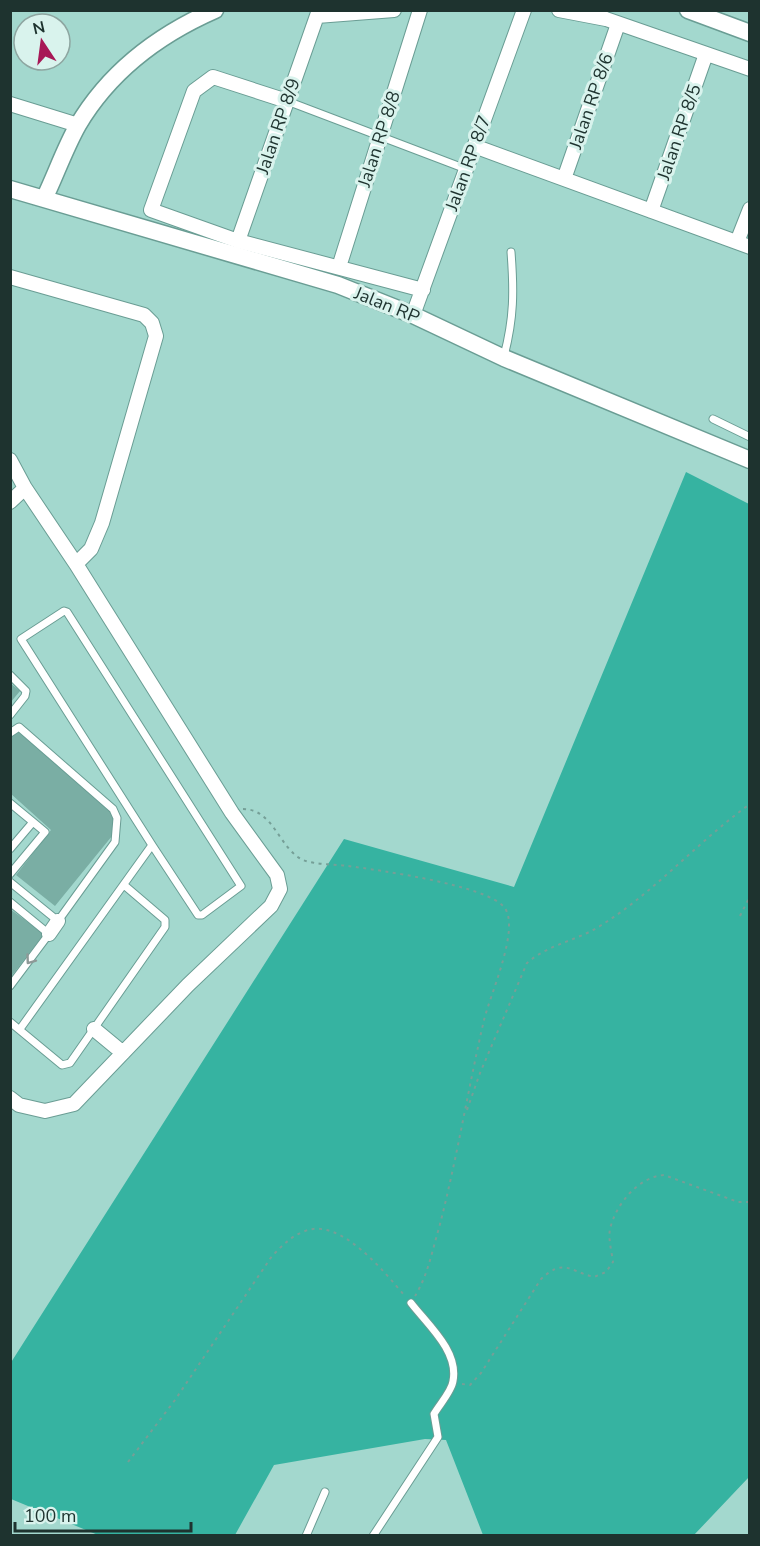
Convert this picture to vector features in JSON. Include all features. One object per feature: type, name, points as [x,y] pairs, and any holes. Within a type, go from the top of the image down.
[{"type":"street","points":[[45,197],[78,125],[116,74],[177,27],[215,10]]},
{"type":"street","points":[[318,13],[394,10]]},
{"type":"street","name":"Jalan RP 8/8","points":[[339,267],[420,10]]},
{"type":"street","name":"Jalan RP 8/7","points":[[413,315],[524,10]]},
{"type":"street","points":[[559,10],[618,24],[750,69]]},
{"type":"street","points":[[688,10],[750,33]]},
{"type":"street","name":"Jalan RP 8/9","points":[[238,241],[318,13]]},
{"type":"street","name":"Jalan RP 8/6","points":[[564,179],[618,24]]},
{"type":"street","name":"Jalan RP 8/5","points":[[651,211],[706,54]]},
{"type":"street","points":[[287,101],[213,77],[202,84],[194,91],[151,210],[238,241],[423,290]]},
{"type":"street","points":[[10,105],[78,125]]},
{"type":"street","points":[[474,146],[743,245],[750,209]]},
{"type":"street","name":"Jalan RP","points":[[10,189],[45,197],[338,285],[413,315],[504,358],[750,460]]},
{"type":"street","points":[[10,277],[144,315],[152,323],[156,336],[102,523],[91,549],[76,564]]},
{"type":"street","points":[[10,460],[25,488],[76,564],[232,813],[277,875],[280,889],[271,906],[188,985],[74,1104],[45,1111],[19,1106],[10,1098]]},
{"type":"street","points":[[10,502],[25,488]]},
{"type":"street","points":[[49,934],[58,921]]},
{"type":"street","points":[[94,1029],[123,1053]]},
{"type":"lane","points":[[287,101],[466,169]]},
{"type":"lane","points":[[504,358],[513,322],[515,295],[511,252]]},
{"type":"lane","points":[[713,419],[750,437]]},
{"type":"lane","points":[[64,611],[67,612],[241,886],[202,915],[198,915],[152,845],[21,639],[64,611]]},
{"type":"lane","points":[[10,675],[26,691],[25,696],[10,715]]},
{"type":"lane","points":[[10,733],[19,727],[113,809],[117,818],[116,842],[58,921],[10,882]]},
{"type":"lane","points":[[10,803],[45,832],[10,874]]},
{"type":"lane","points":[[10,849],[33,822]]},
{"type":"lane","points":[[20,1029],[152,845]]},
{"type":"lane","points":[[10,1022],[66,1066],[167,923],[124,885]]},
{"type":"lane","points":[[10,902],[49,934],[10,987]]},
{"type":"lane","points":[[373,1536],[438,1437],[434,1414],[454,1382],[452,1361],[441,1341],[411,1303]]},
{"type":"lane","points":[[306,1536],[325,1492]]},
{"type":"path","points":[[464,1119],[490,1048],[527,963],[541,950],[562,944],[607,921],[639,898],[750,804]]},
{"type":"path","points":[[128,1462],[175,1400],[272,1256],[291,1238],[307,1230],[325,1229],[341,1237],[376,1262],[411,1303],[424,1281],[449,1191],[471,1073],[489,1000],[510,933],[510,918],[504,906],[479,894],[427,879],[303,860],[257,812],[245,808],[232,813]]},
{"type":"path","points":[[740,916],[750,896]]},
{"type":"path","points":[[454,1382],[471,1385],[541,1279],[553,1268],[563,1266],[594,1277],[606,1272],[613,1262],[610,1230],[625,1199],[640,1182],[652,1176],[664,1175],[738,1202],[750,1202]]},
{"type":"green space","points":[[686,472],[749,504],[749,1477],[694,1535],[483,1535],[446,1440],[425,1439],[274,1465],[235,1535],[98,1535],[11,1499],[10,1364],[344,839],[514,887]]},
{"type":"building","points":[[10,683],[20,691],[10,703]]},
{"type":"building","points":[[17,730],[111,809],[114,817],[112,836],[55,906],[16,875],[51,830],[10,793],[10,739]]},
{"type":"building","points":[[10,909],[44,934],[10,978]]}]
